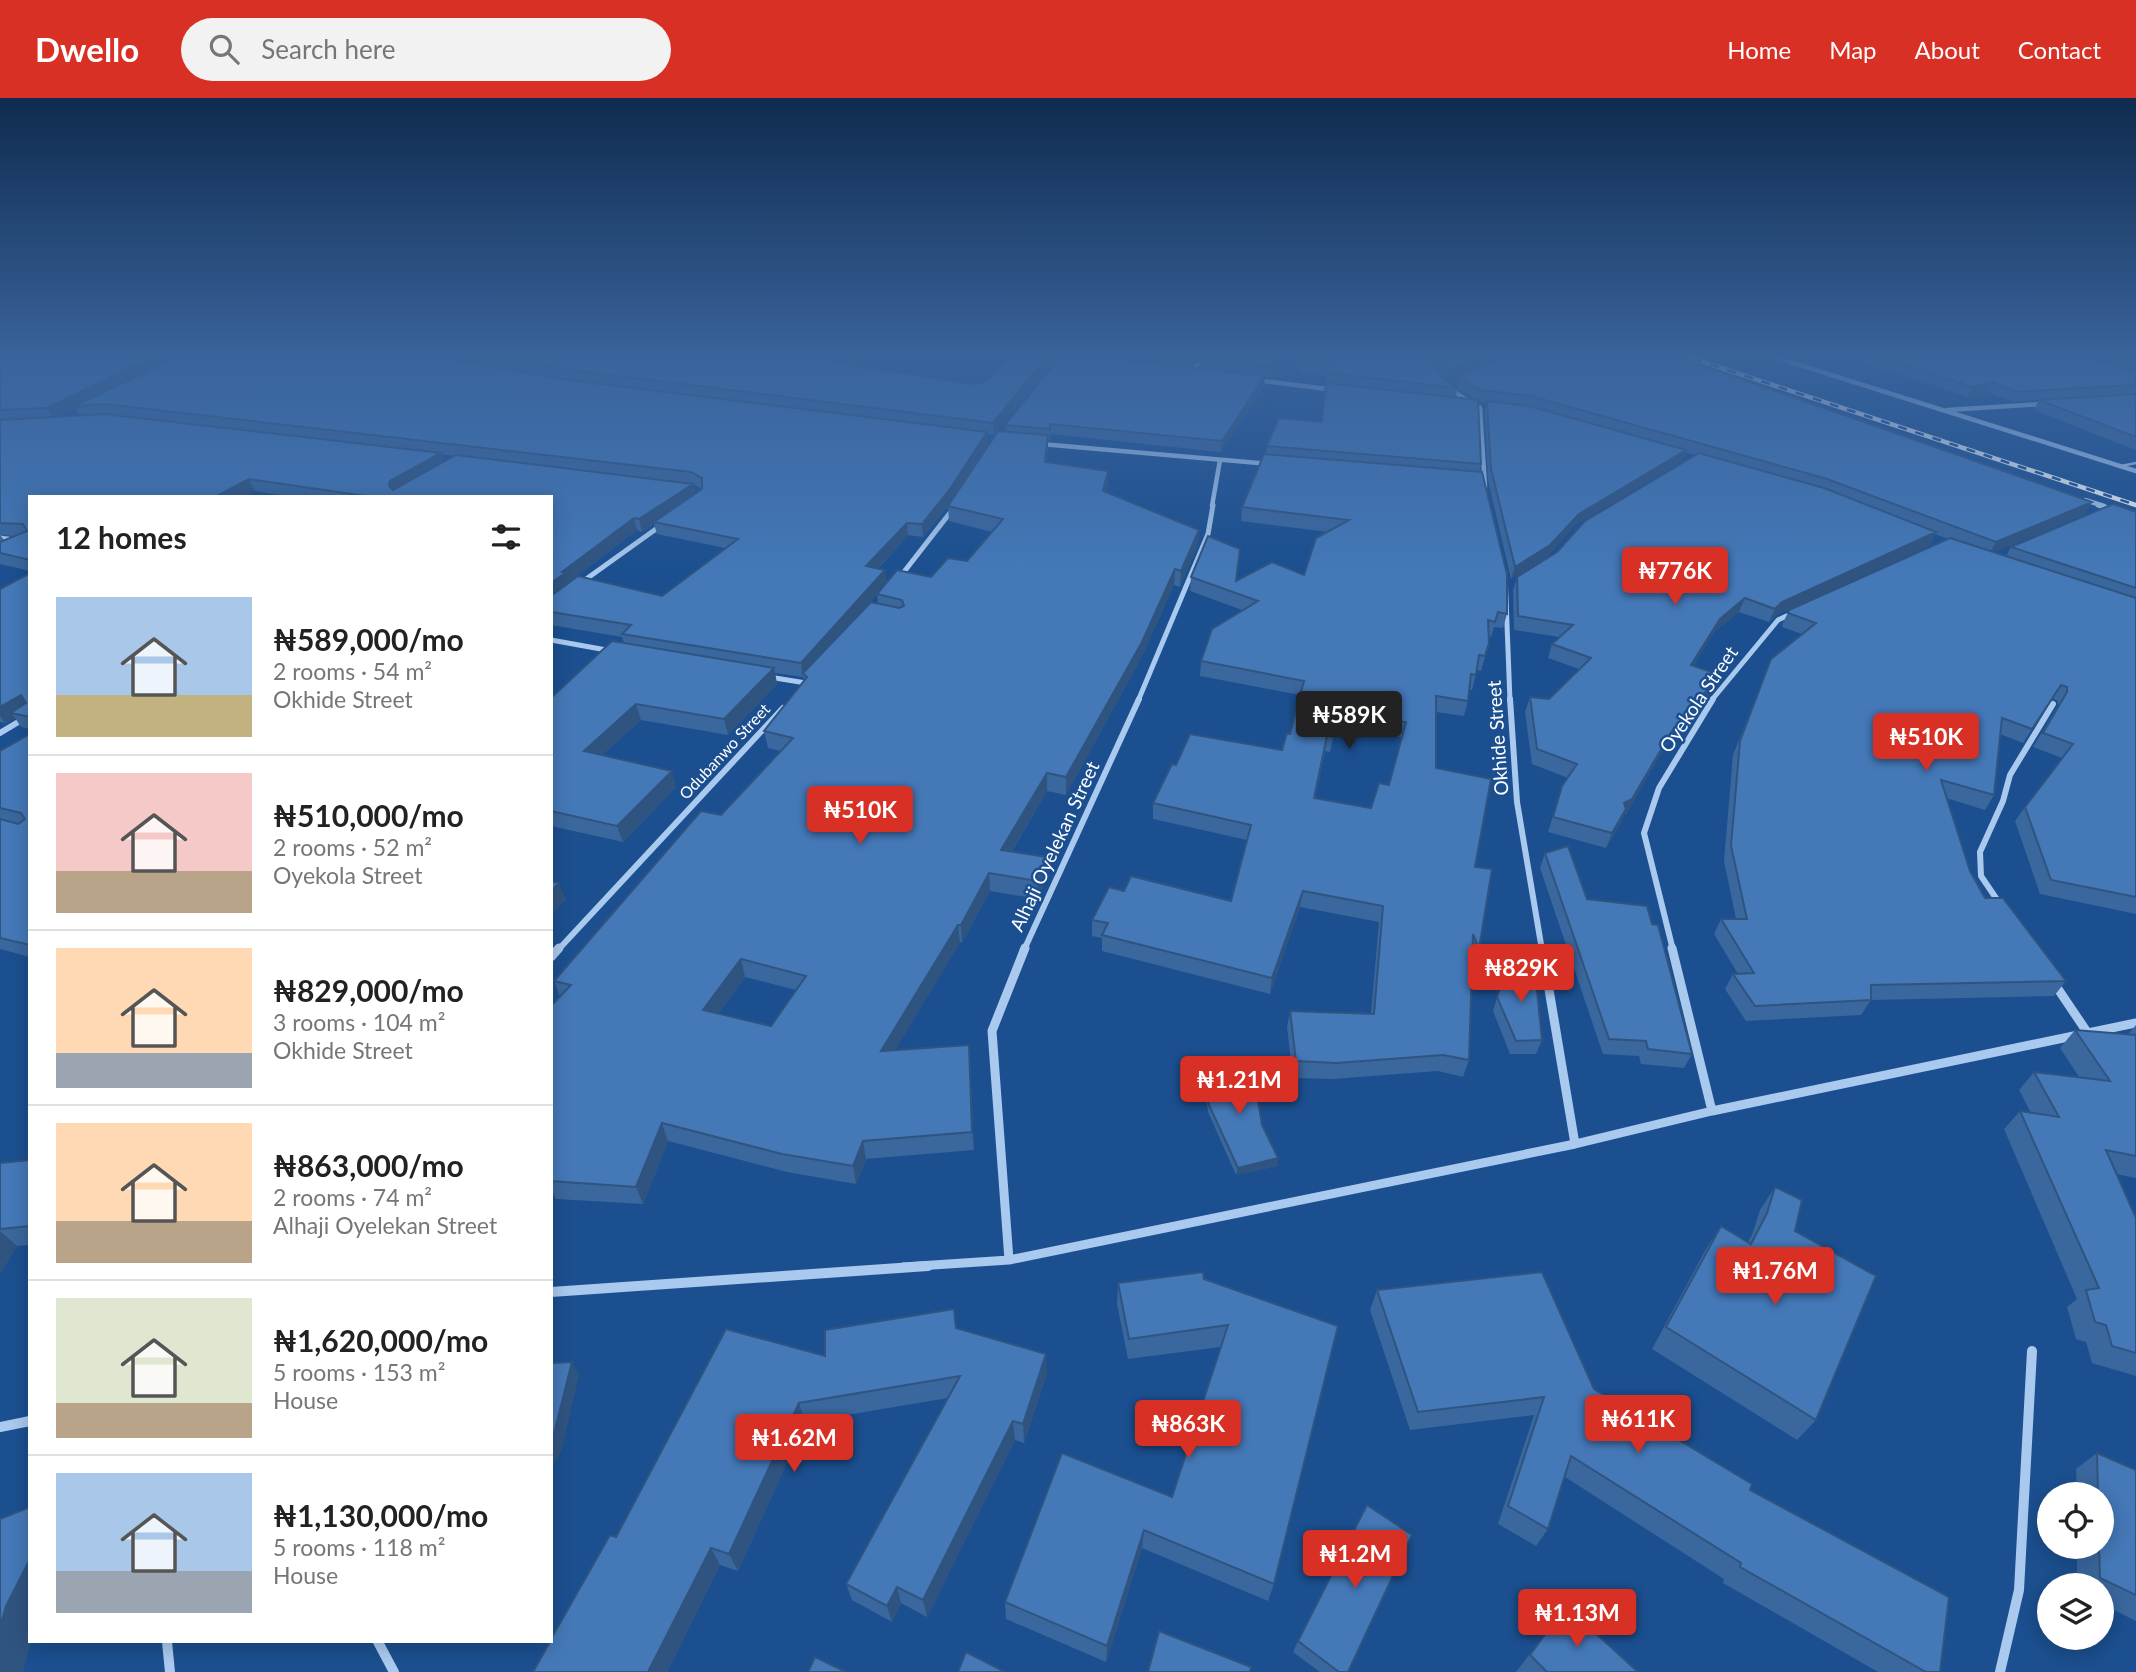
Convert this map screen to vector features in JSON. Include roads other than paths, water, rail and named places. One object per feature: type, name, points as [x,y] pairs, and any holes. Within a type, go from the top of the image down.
[{"type":"street","points":[[1481,426],[1487,495]]},
{"type":"street","points":[[1995,426],[2136,471]]},
{"type":"street","points":[[1036,443],[1276,464]]},
{"type":"street","name":"Alhaji Oyelekan Street","points":[[1009,1260],[992,1031],[1020,956],[1146,684],[1208,534],[1220,460]]},
{"type":"street","points":[[2084,500],[2123,513]]},
{"type":"street","points":[[896,582],[954,507]]},
{"type":"street","points":[[2098,514],[2110,509]]},
{"type":"street","points":[[571,591],[671,518]]},
{"type":"street","points":[[0,538],[28,541]]},
{"type":"street","points":[[8,549],[28,541]]},
{"type":"street","name":"Okhide Street","points":[[1502,561],[1508,587],[1508,671],[1517,802],[1575,1144]]},
{"type":"street","name":"Oyekola Street","points":[[1712,1111],[1644,833],[1659,788],[1710,703],[1744,658],[1779,620],[1802,609]]},
{"type":"street","points":[[553,640],[618,652]]},
{"type":"street","points":[[797,693],[815,673]]},
{"type":"street","points":[[766,676],[806,683]]},
{"type":"street","name":"Odubanwo Street","points":[[553,955],[787,703]]},
{"type":"street","points":[[2007,914],[1981,876],[1980,852],[2003,801],[2010,775],[2053,704]]},
{"type":"street","points":[[0,733],[28,716]]},
{"type":"street","points":[[2051,978],[2087,1032]]},
{"type":"street","points":[[553,1292],[1009,1260],[1575,1144],[1712,1111],[2136,1023]]},
{"type":"street","points":[[2000,1672],[2019,1590],[2032,1351]]},
{"type":"street","points":[[0,1427],[28,1421]]},
{"type":"street","points":[[167,1643],[170,1672]]},
{"type":"street","points":[[379,1643],[394,1672]]},
{"type":"lane","points":[[2121,466],[2136,463]]},
{"type":"railway","points":[[1898,426],[2136,505]]}]
